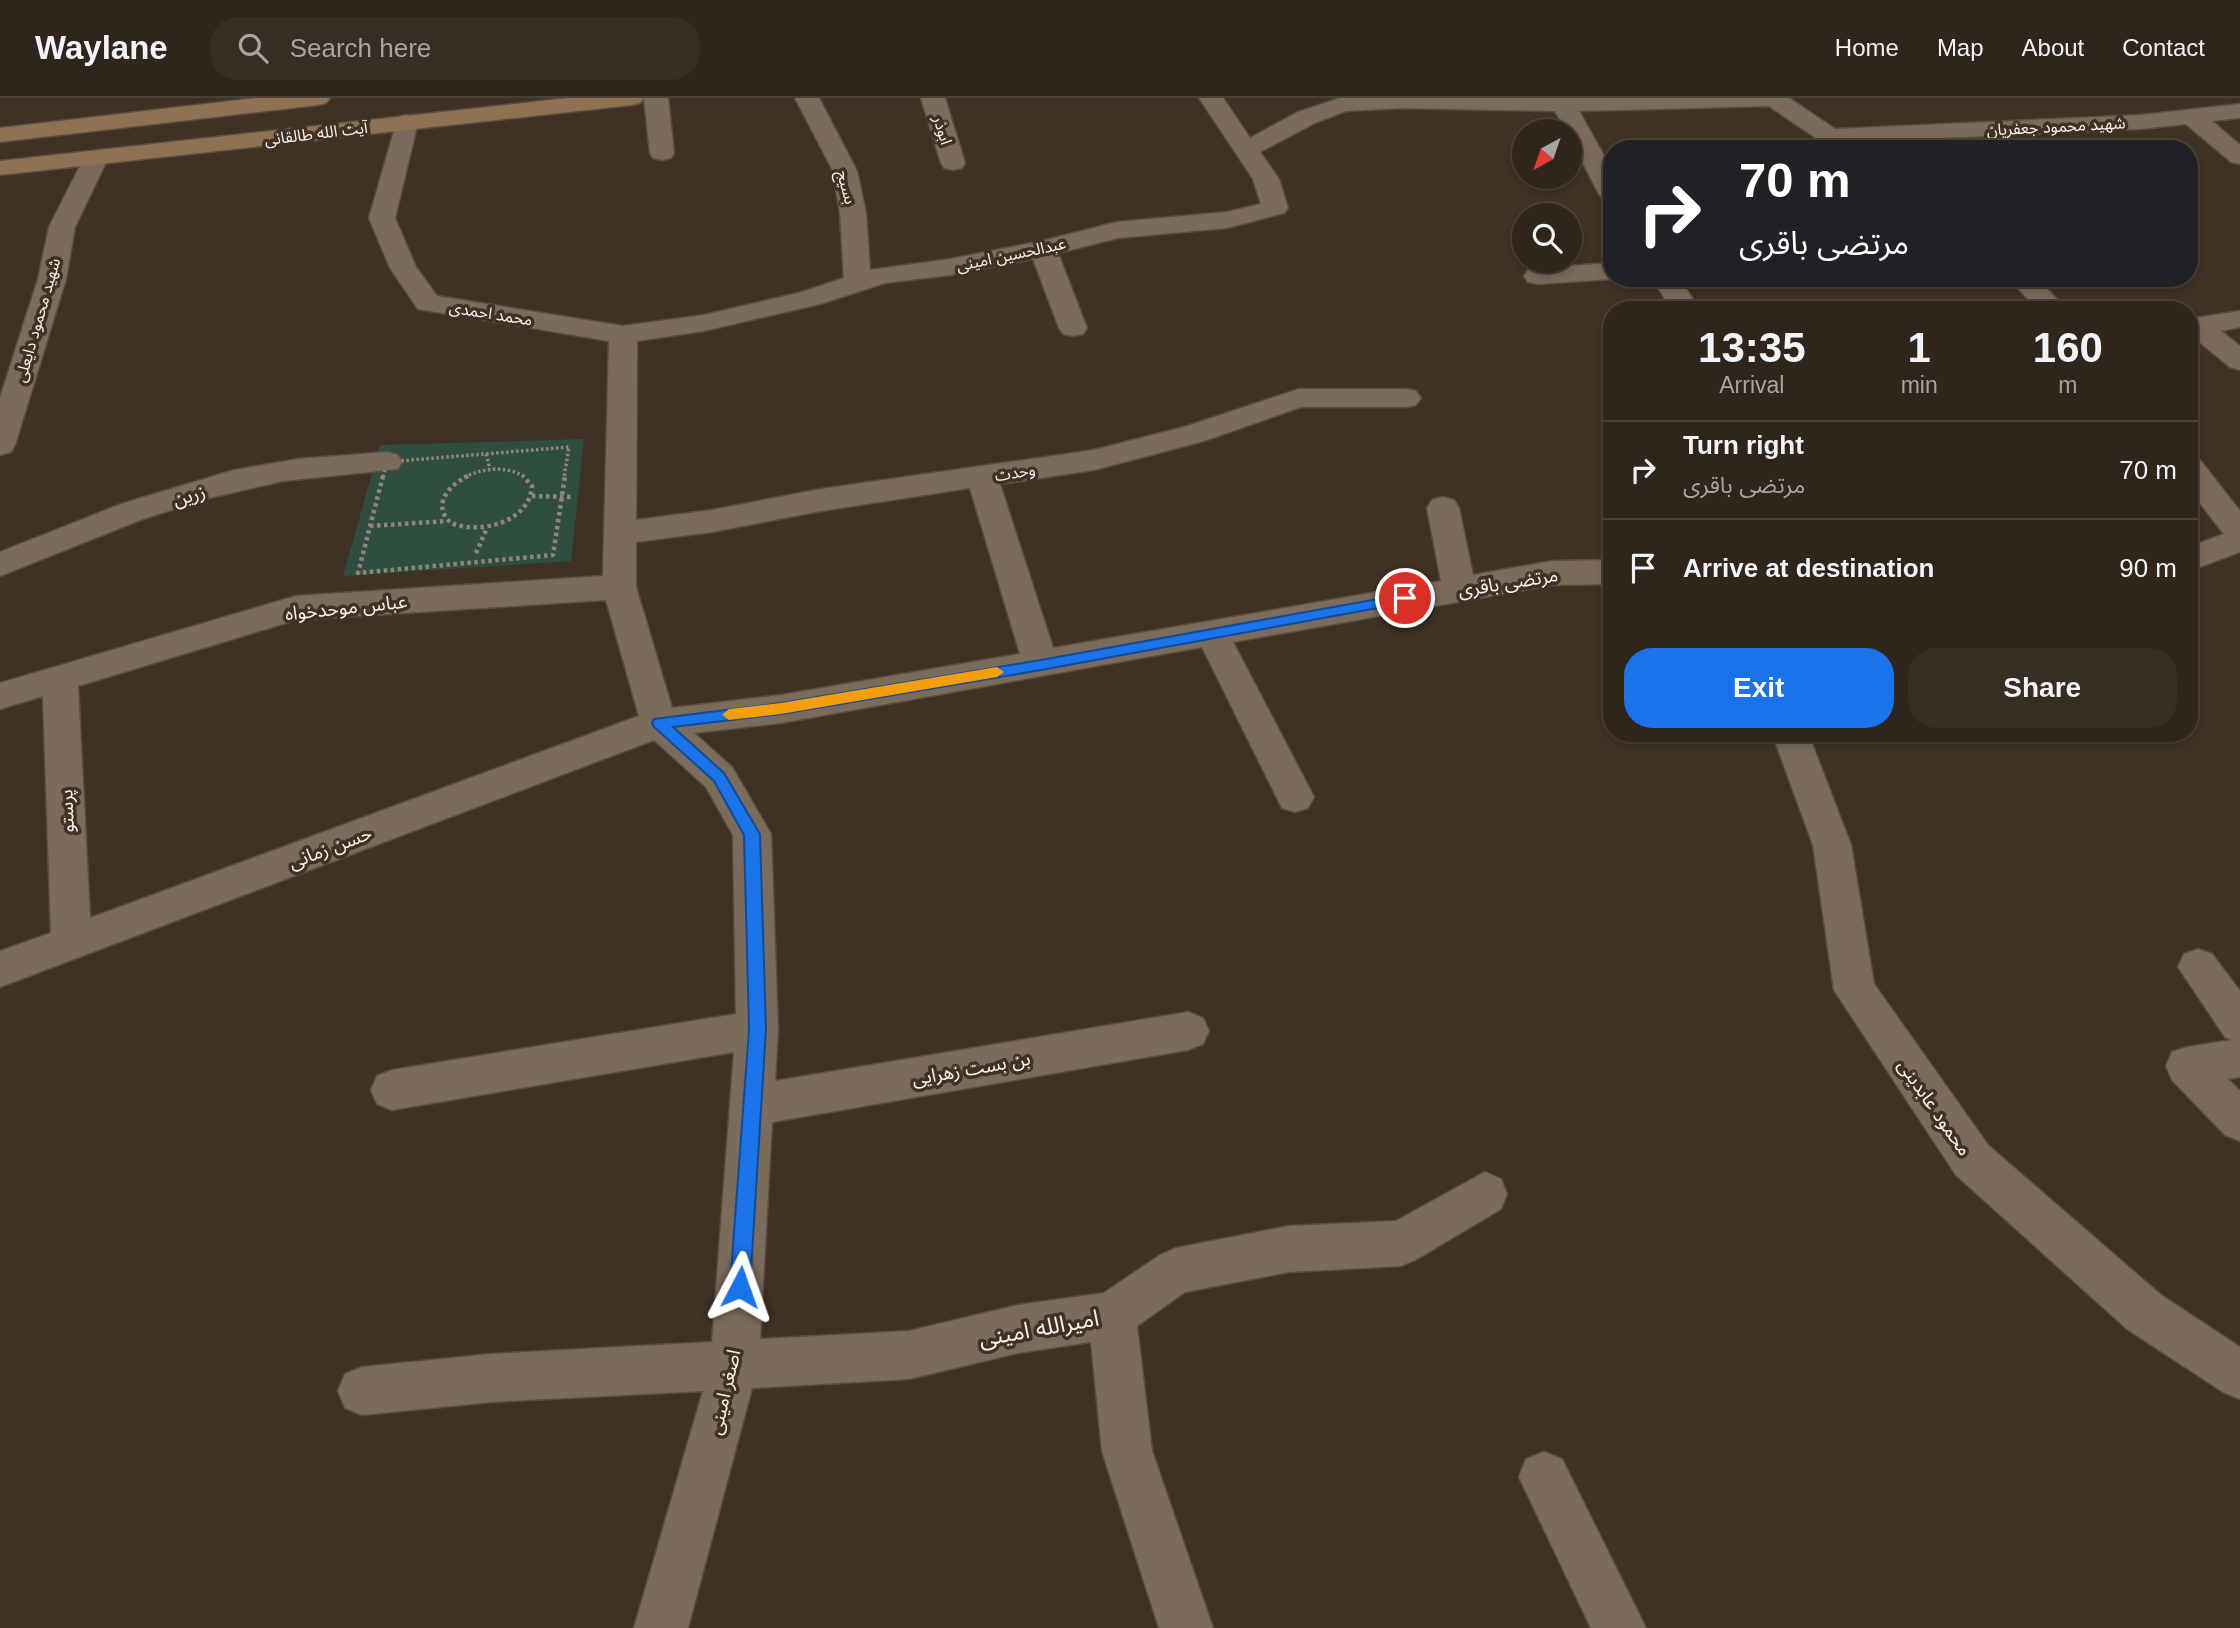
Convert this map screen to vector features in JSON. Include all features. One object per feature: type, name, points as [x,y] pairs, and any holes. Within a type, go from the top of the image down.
[{"type":"main road","name":"آیت الله طالقانی","points":[[0,135],[318,98]]},
{"type":"main road","name":"آیت الله طالقانی","points":[[0,168],[632,98]]},
{"type":"street","points":[[656,98],[662,153]]},
{"type":"street","name":"بسیج","points":[[807,98],[845,171],[853,212],[858,283]]},
{"type":"street","name":"ابوذر","points":[[933,98],[953,163]]},
{"type":"street","name":"عبدالحسین امینی","points":[[623,335],[704,323],[810,299],[881,275],[950,267],[1043,249],[1117,230],[1227,220],[1275,208],[1266,179],[1211,98]]},
{"type":"street","points":[[1247,149],[1289,127],[1344,104],[1419,99],[1480,104],[1772,99],[1834,140]]},
{"type":"street","points":[[1562,102],[1603,177]]},
{"type":"street","name":"شهید محمود جعفریان","points":[[1882,140],[2141,122],[2240,111]]},
{"type":"street","points":[[2191,116],[2240,157]]},
{"type":"street","name":"محمد احمدی","points":[[406,122],[382,218],[402,268],[428,303],[623,335]]},
{"type":"street","name":"شهید محمود دایعلی","points":[[0,445],[52,279],[62,227],[96,158]]},
{"type":"street","points":[[1043,249],[1073,328]]},
{"type":"street","points":[[1538,276],[1603,272]]},
{"type":"street","points":[[2031,287],[2044,301]]},
{"type":"street","points":[[2198,327],[2240,319]]},
{"type":"street","points":[[2198,331],[2240,361]]},
{"type":"street","points":[[623,335],[619,587],[659,723]]},
{"type":"street","name":"وحدت","points":[[619,533],[712,521],[821,500],[1094,460],[1193,434],[1299,398],[1406,398]]},
{"type":"street","name":"زرین","points":[[0,565],[74,534],[187,494],[270,473],[387,463]]},
{"type":"street","points":[[982,477],[1041,665]]},
{"type":"street","points":[[2198,479],[2240,533]]},
{"type":"street","points":[[1443,508],[1459,589]]},
{"type":"street","points":[[2198,556],[2240,540]]},
{"type":"street","name":"مرتضی باقری","points":[[659,723],[781,709],[1552,573],[1603,572]]},
{"type":"street","name":"عباس موحدخواه","points":[[0,696],[296,608],[619,587]]},
{"type":"street","points":[[1212,634],[1295,797]]},
{"type":"street","name":"پرستو","points":[[60,678],[71,944]]},
{"type":"street","name":"حسن زمانی","points":[[0,970],[659,723]]},
{"type":"street","name":"اصغر امینی","points":[[659,723],[719,777],[752,834],[757,1029],[754,1105],[734,1365],[661,1628]]},
{"type":"street","name":"محمود عابدینی","points":[[1793,742],[1832,845],[1854,990],[1972,1160],[2144,1312],[2240,1375]]},
{"type":"street","points":[[2198,967],[2240,1024]]},
{"type":"street","points":[[392,1090],[757,1029]]},
{"type":"street","name":"بن بست زهرایی","points":[[754,1105],[1188,1031]]},
{"type":"street","points":[[2240,1058],[2187,1066],[2240,1121]]},
{"type":"street","name":"امیرالله امینی","points":[[362,1391],[491,1378],[909,1355],[1018,1329],[1112,1315],[1176,1271],[1290,1249],[1401,1243],[1485,1194]]},
{"type":"street","points":[[1112,1315],[1127,1451],[1186,1628]]},
{"type":"street","points":[[1544,1478],[1619,1628]]},
{"type":"path","points":[[569,447],[553,555],[358,573],[387,463],[486,454],[569,447]]},
{"type":"path","points":[[486,454],[490,469]]},
{"type":"path","points":[[370,526],[448,521],[472,529],[487,528],[504,523],[527,506],[532,496],[532,486],[527,477],[504,468],[490,469],[462,478],[443,495],[440,505],[442,514],[448,521]]},
{"type":"path","points":[[532,496],[561,498]]},
{"type":"path","points":[[472,562],[487,528]]},
{"type":"green space","points":[[584,439],[571,561],[343,576],[380,445]]},
{"type":"slow traffic","points":[[729,715],[781,709],[997,672]]},
{"type":"route","points":[[740,1287],[757,1029],[752,834],[719,777],[659,723],[781,709],[1041,665],[1405,598]]}]
